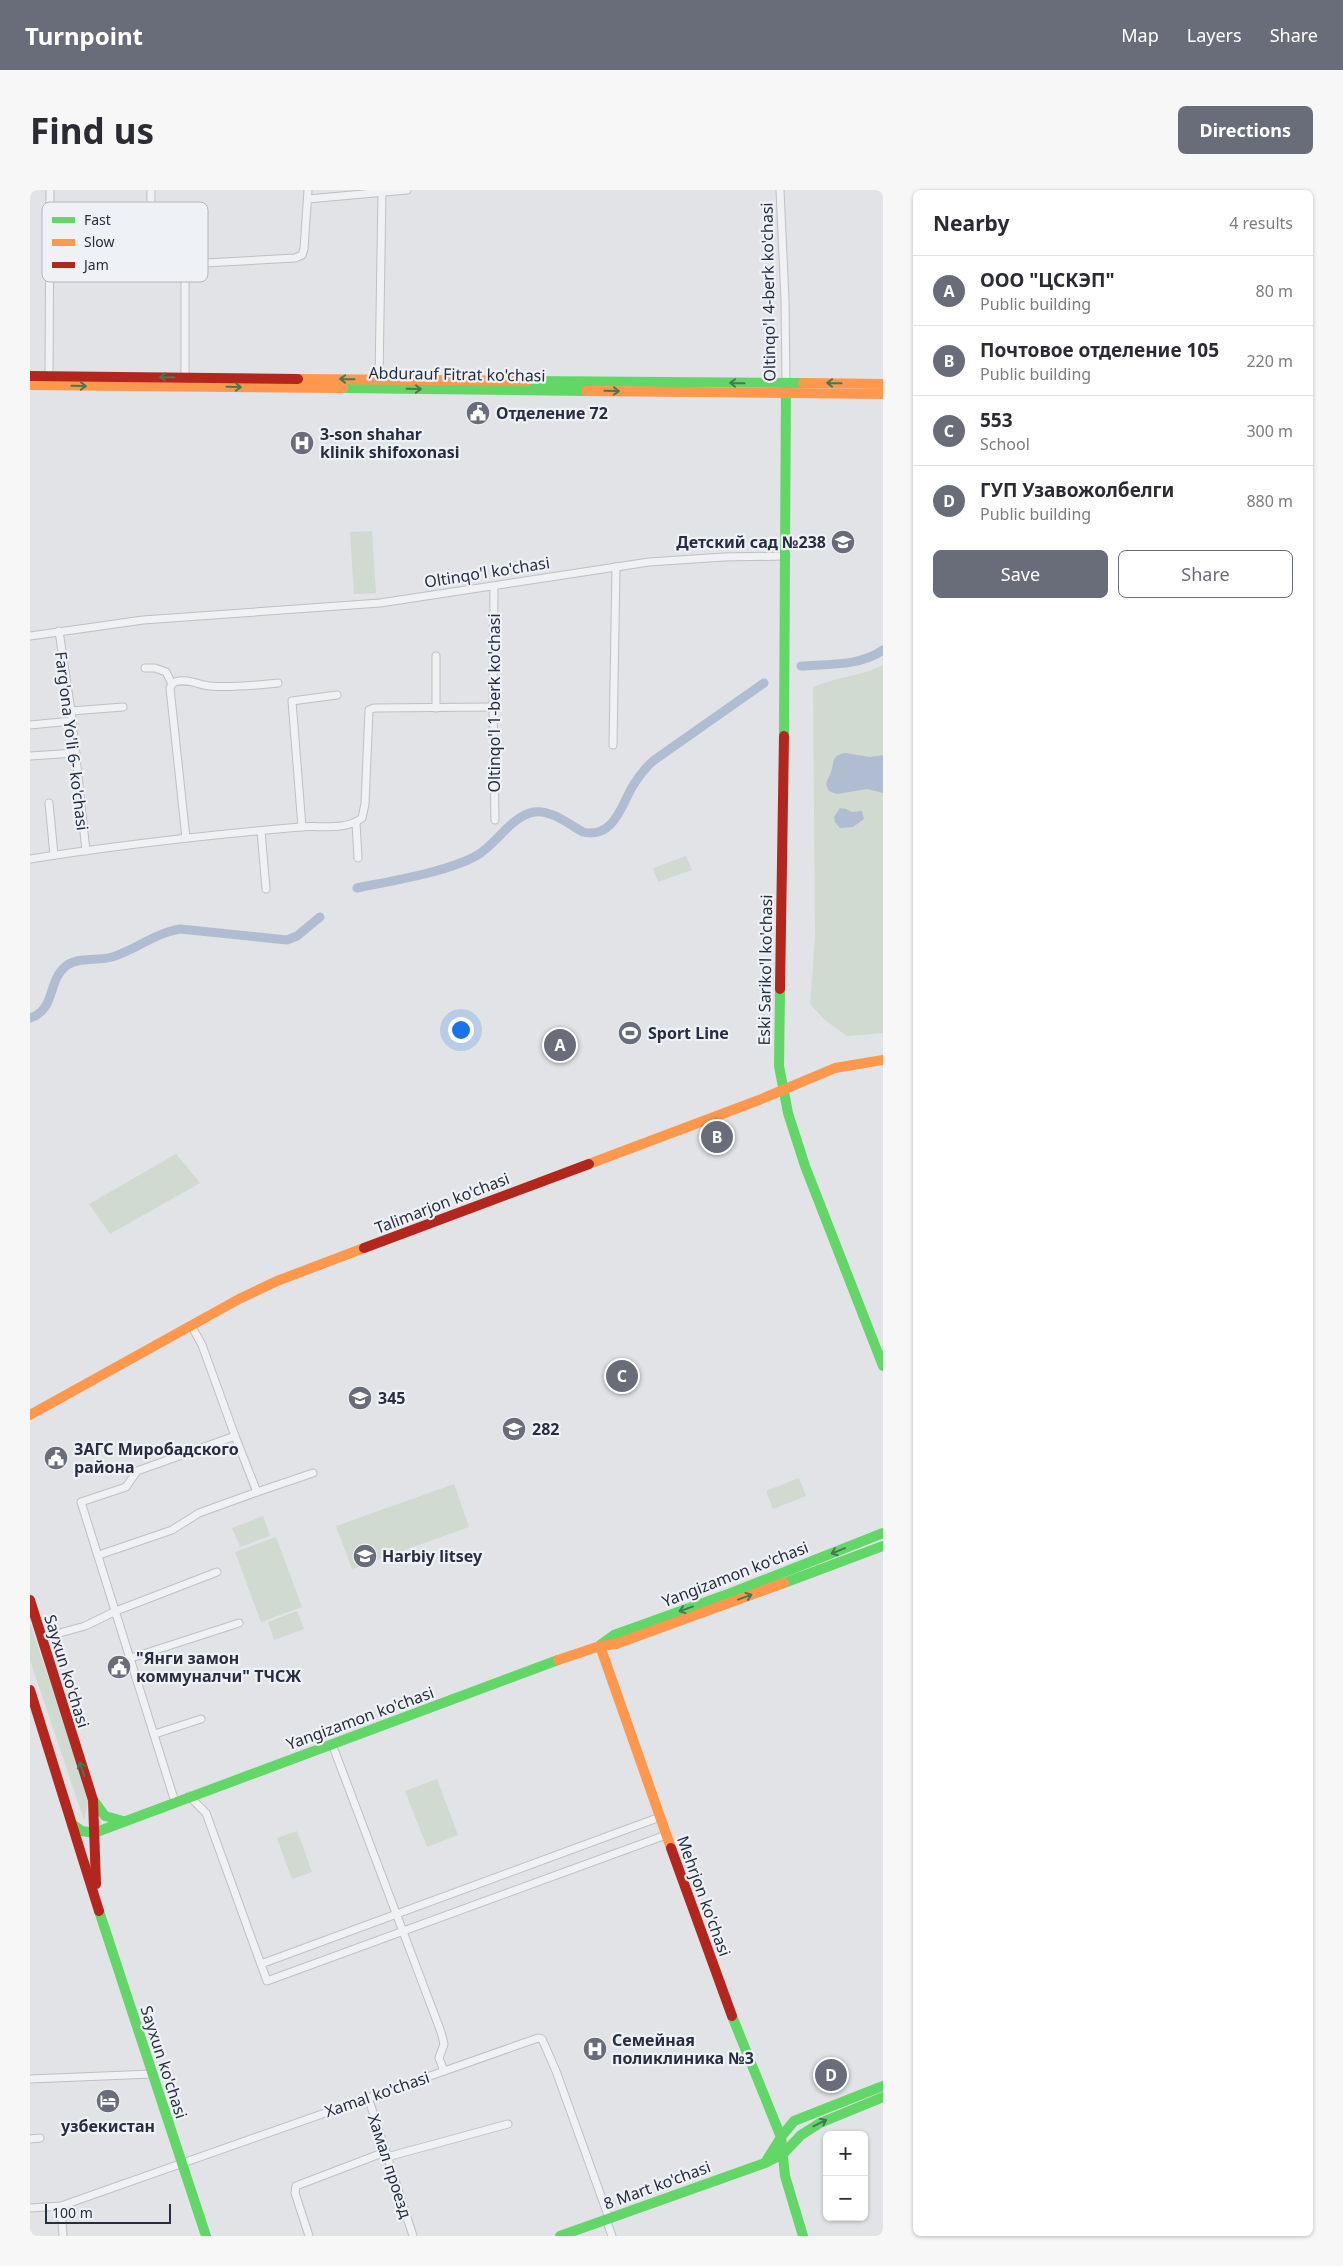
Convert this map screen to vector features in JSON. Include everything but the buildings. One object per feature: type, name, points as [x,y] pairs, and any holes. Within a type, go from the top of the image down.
[{"type":"street","points":[[208,263],[295,258],[302,255],[308,190]]},
{"type":"street","points":[[308,199],[407,190]]},
{"type":"street","name":"Oltinqo'l 4-berk ko'chasi","points":[[780,190],[786,300],[786,388]]},
{"type":"street","points":[[379,384],[382,192]]},
{"type":"street","points":[[49,380],[50,282]]},
{"type":"street","points":[[185,282],[185,382]]},
{"type":"street","name":"Abdurauf Fitrat ko'chasi","points":[[30,376],[49,380],[786,388],[883,384]]},
{"type":"street","name":"Abdurauf Fitrat ko'chasi","points":[[30,385],[49,380]]},
{"type":"street","points":[[786,388],[786,556]]},
{"type":"street","name":"Abdurauf Fitrat ko'chasi","points":[[786,388],[883,394]]},
{"type":"street","name":"Oltinqo'l ko'chasi","points":[[30,636],[143,620],[380,603],[616,567],[724,557],[786,556]]},
{"type":"street","name":"Eski Sariko'l ko'chasi","points":[[786,556],[779,1066],[782,1090],[805,1166],[883,1366]]},
{"type":"street","points":[[613,745],[616,567]]},
{"type":"street","name":"Oltinqo'l 1-berk ko'chasi","points":[[494,586],[493,707],[495,820]]},
{"type":"street","name":"Farg'ona Yo'li 6- ko'chasi","points":[[59,631],[71,711],[86,850]]},
{"type":"street","points":[[436,656],[436,708]]},
{"type":"street","points":[[145,668],[155,668],[166,672],[172,684],[170,688],[186,838]]},
{"type":"street","points":[[172,684],[175,682],[191,682],[208,686],[235,687],[278,683]]},
{"type":"street","points":[[302,827],[292,701],[337,695]]},
{"type":"street","points":[[71,711],[123,707]]},
{"type":"street","points":[[30,859],[186,838],[302,827],[349,826],[362,818],[365,804],[369,710],[374,708],[493,707]]},
{"type":"street","points":[[30,725],[72,721]]},
{"type":"street","points":[[30,756],[76,752]]},
{"type":"street","points":[[49,803],[54,855]]},
{"type":"street","points":[[356,823],[358,858]]},
{"type":"street","points":[[262,831],[266,889]]},
{"type":"street","name":"Talimarjon ko'chasi","points":[[30,1415],[192,1327],[239,1299],[284,1278],[782,1090],[835,1068],[883,1060]]},
{"type":"street","points":[[192,1327],[202,1345],[257,1492]]},
{"type":"street","points":[[175,1802],[132,1658],[81,1502],[126,1487],[137,1471],[235,1436]]},
{"type":"street","points":[[98,1555],[172,1530],[199,1513],[313,1473]]},
{"type":"street","name":"Yangizamon ko'chasi","points":[[600,1646],[614,1635],[731,1593],[883,1533]]},
{"type":"street","name":"Yangizamon ko'chasi","points":[[94,1833],[189,1796],[600,1646],[616,1644],[883,1546]]},
{"type":"street","points":[[42,1638],[77,1629],[116,1611],[217,1572]]},
{"type":"street","name":"Sayxun ko'chasi","points":[[30,1600],[93,1800],[96,1897]]},
{"type":"street","points":[[132,1658],[239,1623]]},
{"type":"street","name":"Mehrjon ko'chasi","points":[[600,1646],[728,2007],[781,2137],[785,2176],[804,2236]]},
{"type":"street","name":"Sayxun ko'chasi","points":[[30,1690],[152,2074],[206,2236]]},
{"type":"street","points":[[155,1734],[201,1719]]},
{"type":"street","points":[[332,1744],[444,2044],[439,2058],[444,2071]]},
{"type":"street","points":[[189,1796],[206,1813],[267,1981],[666,1835]]},
{"type":"street","name":"Yangizamon ko'chasi","points":[[93,1800],[107,1818],[118,1821],[131,1819]]},
{"type":"street","points":[[261,1964],[660,1816]]},
{"type":"street","points":[[72,1824],[82,1832],[94,1833]]},
{"type":"street","name":"Xamal ko'chasi","points":[[30,2208],[62,2206],[538,2038],[542,2039],[556,2071],[608,2219]]},
{"type":"street","points":[[30,2079],[152,2074]]},
{"type":"street","points":[[772,2114],[782,2124],[794,2121],[883,2086]]},
{"type":"street","name":"Хамал проезд","points":[[368,2097],[413,2236]]},
{"type":"street","name":"8 Mart ko'chasi","points":[[560,2236],[765,2163],[783,2154],[801,2135],[820,2123],[883,2097]]},
{"type":"street","points":[[785,2176],[777,2166],[765,2163],[781,2137],[794,2121]]},
{"type":"street","points":[[308,2236],[295,2193],[296,2186],[386,2154],[508,2124]]},
{"type":"street","points":[[30,2139],[40,2138]]},
{"type":"street","name":"Mehrjon ko'chasi","points":[[783,2154],[810,2236]]},
{"type":"street","points":[[62,2206],[63,2236]]},
{"type":"street","points":[[608,2219],[612,2236]]},
{"type":"shaded area","points":[[372,531],[376,593],[354,594],[350,532]]},
{"type":"shaded area","points":[[883,665],[883,1033],[847,1036],[825,1020],[810,1004],[815,937],[813,687],[866,672]]},
{"type":"shaded area","points":[[686,856],[692,870],[658,882],[653,868]]},
{"type":"shaded area","points":[[176,1154],[200,1183],[110,1234],[89,1204]]},
{"type":"shaded area","points":[[799,1478],[806,1496],[773,1509],[766,1491]]},
{"type":"shaded area","points":[[454,1484],[469,1527],[352,1569],[336,1526]]},
{"type":"shaded area","points":[[263,1516],[270,1536],[240,1547],[232,1528]]},
{"type":"shaded area","points":[[276,1537],[302,1607],[261,1622],[235,1552]]},
{"type":"shaded area","points":[[297,1611],[304,1629],[274,1640],[268,1622]]},
{"type":"shaded area","points":[[30,1623],[89,1799],[84,1820],[30,1660]]},
{"type":"shaded area","points":[[437,1779],[458,1835],[427,1847],[405,1791]]},
{"type":"shaded area","points":[[297,1831],[312,1872],[292,1879],[277,1838]]},
{"type":"water","points":[[845,753],[870,757],[883,755],[883,793],[867,789],[837,794],[829,791],[826,784],[834,760],[838,755]]},
{"type":"water","points":[[840,808],[852,812],[862,811],[864,819],[853,827],[840,828],[835,822],[834,817]]},
{"type":"waterway","points":[[801,666],[855,662],[883,650]]},
{"type":"waterway","points":[[357,888],[418,875],[464,862],[483,851],[518,819],[534,812],[553,815],[583,832],[593,833],[601,831],[614,820],[631,789],[653,761],[764,683]]},
{"type":"waterway","points":[[30,1018],[44,1009],[60,972],[66,966],[76,961],[112,957],[162,934],[180,929],[287,940],[297,936],[320,917]]},
{"type":"traffic: fast","points":[[527,381],[803,383]]},
{"type":"traffic: fast","points":[[784,736],[786,383]]},
{"type":"traffic: fast","points":[[343,388],[586,391]]},
{"type":"traffic: fast","points":[[780,989],[779,1066],[788,1113],[805,1166],[883,1366]]},
{"type":"traffic: fast","points":[[600,1645],[614,1635],[731,1593],[883,1533]]},
{"type":"traffic: fast","points":[[784,1583],[883,1546]]},
{"type":"traffic: fast","points":[[72,1824],[82,1831],[94,1833],[558,1660]]},
{"type":"traffic: fast","points":[[94,1801],[105,1816],[123,1821]]},
{"type":"traffic: fast","points":[[99,1911],[206,2236]]},
{"type":"traffic: fast","points":[[732,2016],[781,2137],[785,2176],[803,2236]]},
{"type":"traffic: fast","points":[[765,2163],[781,2137],[794,2121],[883,2086]]},
{"type":"traffic: fast","points":[[560,2236],[765,2163],[783,2154],[801,2135],[820,2123],[883,2097]]},
{"type":"traffic: slow","points":[[298,379],[527,381]]},
{"type":"traffic: slow","points":[[803,383],[883,384]]},
{"type":"traffic: slow","points":[[30,385],[343,388]]},
{"type":"traffic: slow","points":[[586,391],[883,394]]},
{"type":"traffic: slow","points":[[589,1164],[759,1100],[835,1068],[883,1060]]},
{"type":"traffic: slow","points":[[30,1415],[239,1299],[277,1281],[364,1248]]},
{"type":"traffic: slow","points":[[558,1660],[600,1646],[616,1644],[784,1583]]},
{"type":"traffic: slow","points":[[600,1646],[671,1848]]},
{"type":"traffic: jam","points":[[30,376],[298,379]]},
{"type":"traffic: jam","points":[[780,989],[784,736]]},
{"type":"traffic: jam","points":[[364,1248],[589,1164]]},
{"type":"traffic: jam","points":[[30,1600],[93,1800],[96,1884]]},
{"type":"traffic: jam","points":[[30,1690],[99,1911]]},
{"type":"traffic: jam","points":[[671,1848],[732,2016]]},
{"type":"place","name":"Отделение 72","points":[[478,413]]},
{"type":"place","name":"3-son shahar klinik shifoxonasi","points":[[302,443]]},
{"type":"place","name":"Детский сад №238","points":[[843,542]]},
{"type":"place","name":"Sport Line","points":[[630,1033]]},
{"type":"place","name":"ООО \"ЦСКЭП\"","points":[[560,1045]]},
{"type":"place","name":"Почтовое отделение 105","points":[[717,1137]]},
{"type":"place","name":"553","points":[[622,1376]]},
{"type":"place","name":"345","points":[[360,1398]]},
{"type":"place","name":"282","points":[[514,1429]]},
{"type":"place","name":"ЗАГС Миробадского района","points":[[56,1458]]},
{"type":"place","name":"Harbiy litsey","points":[[365,1556]]},
{"type":"place","name":"\"Янги замон коммуналчи\" ТЧСЖ","points":[[119,1667]]},
{"type":"place","name":"Семейная поликлиника №3","points":[[595,2049]]},
{"type":"place","name":"ГУП Узавожолбелги","points":[[831,2075]]},
{"type":"place","name":"узбекистан","points":[[108,2101]]}]
